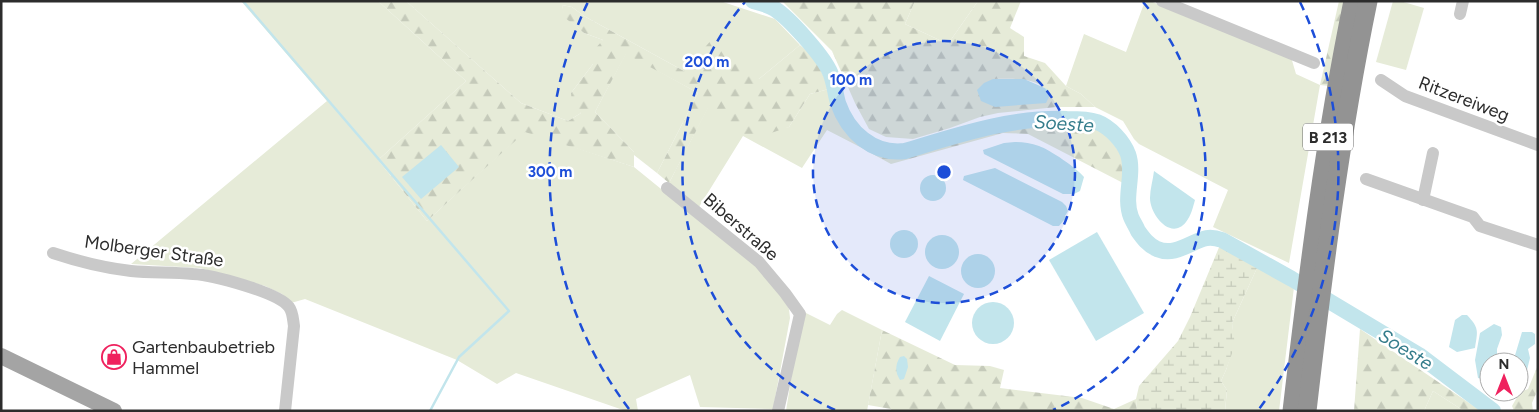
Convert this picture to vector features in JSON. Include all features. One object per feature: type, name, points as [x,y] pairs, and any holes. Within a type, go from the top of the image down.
[{"type":"highway","name":"B 213","points":[[1292,411],[1316,276],[1337,79],[1353,1]]},
{"type":"highway","name":"B 213","points":[[1316,276],[1336,178],[1350,86],[1368,1]]},
{"type":"highway","name":"B 213","points":[[1307,411],[1312,304]]},
{"type":"highway","name":"B 213","points":[[1312,304],[1324,320],[1318,411]]},
{"type":"main road","points":[[1,356],[114,411]]},
{"type":"street","points":[[1162,1],[1190,6],[1314,62]]},
{"type":"street","points":[[1460,14],[1463,1]]},
{"type":"street","name":"Ritzereiweg","points":[[1382,80],[1405,96],[1538,146]]},
{"type":"street","points":[[1423,200],[1433,153]]},
{"type":"street","points":[[1366,179],[1473,217],[1480,226],[1538,245]]},
{"type":"street","name":"Biberstraße","points":[[667,188],[759,262],[800,314],[778,411]]},
{"type":"street","name":"Molberger Straße","points":[[53,253],[131,271],[195,274],[261,290],[278,297],[290,308],[294,326],[285,411]]},
{"type":"green space","points":[[241,1],[378,1],[466,81],[378,160],[427,221],[525,131],[634,167],[756,266],[781,295],[789,309],[790,318],[773,409],[700,407],[690,375],[636,399],[638,411],[626,411],[516,373],[497,384],[457,360],[305,299],[291,303],[282,294],[265,286],[200,268],[131,264],[327,101]]},
{"type":"green space","points":[[378,1],[406,1],[521,103],[568,121],[581,113],[572,104],[571,93],[593,64],[592,52],[603,40],[584,33],[564,17],[562,5],[572,7],[584,16],[684,71],[714,37],[759,79],[800,45],[816,59],[829,89],[810,94],[789,127],[771,133],[745,135],[708,108],[669,183],[657,173],[698,93],[626,54],[595,112],[634,152],[634,167],[525,132],[427,221],[378,160],[466,81]]},
{"type":"green space","points":[[406,1],[720,1],[775,19],[800,45],[759,79],[684,71],[584,16],[572,7],[562,5],[565,17],[584,33],[603,40],[593,64],[571,93],[581,113],[568,121],[521,103]]},
{"type":"green space","points":[[782,1],[915,1],[905,24],[948,44],[978,1],[1021,1],[1010,28],[1024,37],[1024,56],[1045,63],[1066,86],[1081,94],[1095,107],[1056,107],[998,113],[913,139],[886,137],[869,129],[855,103],[832,51]],"holes":[[[993,79],[1017,79],[1033,82],[1040,84],[1050,95]]]},
{"type":"green space","points":[[915,1],[978,1],[948,44],[905,24]]},
{"type":"green space","points":[[1145,1],[1150,1],[1291,57],[1296,74],[1320,85],[1289,263],[1213,227],[1228,190],[1139,144],[1123,121],[1095,107],[1081,94],[1066,86],[1084,34],[1126,52]]},
{"type":"green space","points":[[1339,1],[1347,1],[1329,86],[1320,85]]},
{"type":"green space","points":[[1393,1],[1400,1],[1424,8],[1406,70],[1376,62]]},
{"type":"green space","points":[[626,53],[698,93],[657,173],[634,155],[634,152],[595,112]]},
{"type":"green space","points":[[829,89],[843,123],[862,145],[860,147],[827,130],[802,168],[743,136],[699,207],[669,183],[708,107],[745,134],[789,127],[810,94]]},
{"type":"green space","points":[[1039,122],[1091,125],[1109,137],[1123,158],[1125,184],[1028,134],[1003,133],[891,164],[860,147],[862,145],[896,155],[1004,126]]},
{"type":"green space","points":[[1220,245],[1257,268],[1232,323],[1235,345],[1221,381],[1227,390],[1225,411],[1137,411],[1136,399],[1139,386],[1178,341]]},
{"type":"green space","points":[[1257,268],[1294,287],[1279,411],[1225,411],[1227,390],[1221,381],[1234,345],[1232,323]]},
{"type":"green space","points":[[842,310],[882,330],[867,411],[786,411],[801,316],[804,312],[830,325]]},
{"type":"green space","points":[[1360,329],[1481,411],[1464,411],[1433,391],[1424,411],[1354,411]]},
{"type":"green space","points":[[882,330],[955,365],[990,366],[1004,370],[1000,388],[1082,398],[1114,409],[1136,399],[1137,411],[892,411],[891,409],[868,405]]},
{"type":"green space","points":[[1538,365],[1538,389],[1532,403],[1533,411],[1514,411],[1512,406],[1514,402],[1529,402],[1529,387]]},
{"type":"green space","points":[[1433,391],[1464,411],[1424,411]]},
{"type":"water","points":[[993,79],[1024,79],[1047,89],[1050,95],[1046,103],[995,107],[981,101],[977,90],[984,83]]},
{"type":"water","points":[[1015,142],[1039,146],[1070,164],[1084,177],[1080,191],[1074,194],[1063,194],[984,154],[983,150],[1004,143]]},
{"type":"water","points":[[441,145],[459,167],[421,199],[402,177]]},
{"type":"water","points":[[995,168],[1062,202],[1068,211],[1065,216],[1068,217],[1066,220],[1059,226],[1053,226],[963,180],[964,176]]},
{"type":"water","points":[[1154,171],[1195,200],[1189,217],[1180,227],[1174,229],[1162,224],[1154,212],[1151,205],[1150,191]]},
{"type":"water","points":[[933,175],[942,179],[946,188],[942,197],[933,201],[924,197],[920,188],[924,179]]},
{"type":"water","points":[[904,230],[914,234],[918,244],[914,254],[904,258],[894,254],[890,244],[894,234]]},
{"type":"water","points":[[1097,232],[1144,313],[1096,341],[1049,260]]},
{"type":"water","points":[[942,235],[949,236],[954,240],[958,245],[958,259],[954,264],[949,268],[942,269],[935,268],[930,264],[926,259],[925,252],[926,245],[930,240],[935,236]]},
{"type":"water","points":[[978,254],[985,255],[990,259],[994,264],[994,278],[990,283],[985,287],[978,288],[971,287],[966,283],[962,278],[961,271],[962,264],[966,259],[971,255]]},
{"type":"water","points":[[929,276],[964,294],[940,341],[905,322]]},
{"type":"water","points":[[997,302],[1005,305],[1011,311],[1014,323],[1011,335],[1005,341],[989,344],[981,341],[975,335],[972,319],[975,311],[981,305]]},
{"type":"water","points":[[1462,315],[1467,315],[1474,323],[1477,337],[1475,348],[1457,352],[1449,347],[1455,320]]},
{"type":"water","points":[[1494,324],[1501,327],[1502,335],[1497,352],[1479,352],[1479,378],[1475,360],[1480,333]]},
{"type":"water","points":[[1522,332],[1532,332],[1535,334],[1535,344],[1528,349],[1529,352],[1516,352]]},
{"type":"water","points":[[904,356],[907,359],[908,367],[904,379],[900,380],[896,366],[900,357]]},
{"type":"waterway","points":[[243,1],[509,311],[459,357],[430,411]]},
{"type":"waterway","name":"Soeste","points":[[753,1],[775,9],[789,20],[812,46],[831,74],[842,114],[855,132],[872,145],[882,149],[905,151],[984,128],[1005,124],[1046,119],[1075,119],[1097,122],[1107,127],[1115,135],[1123,144],[1128,154],[1130,162],[1128,202],[1131,217],[1138,231],[1151,245],[1157,249],[1169,251],[1205,238],[1222,240],[1292,279],[1419,355],[1493,411]]},
{"type":"place","name":"Gartenbaubetrieb Hammel","points":[[114,357]]}]
